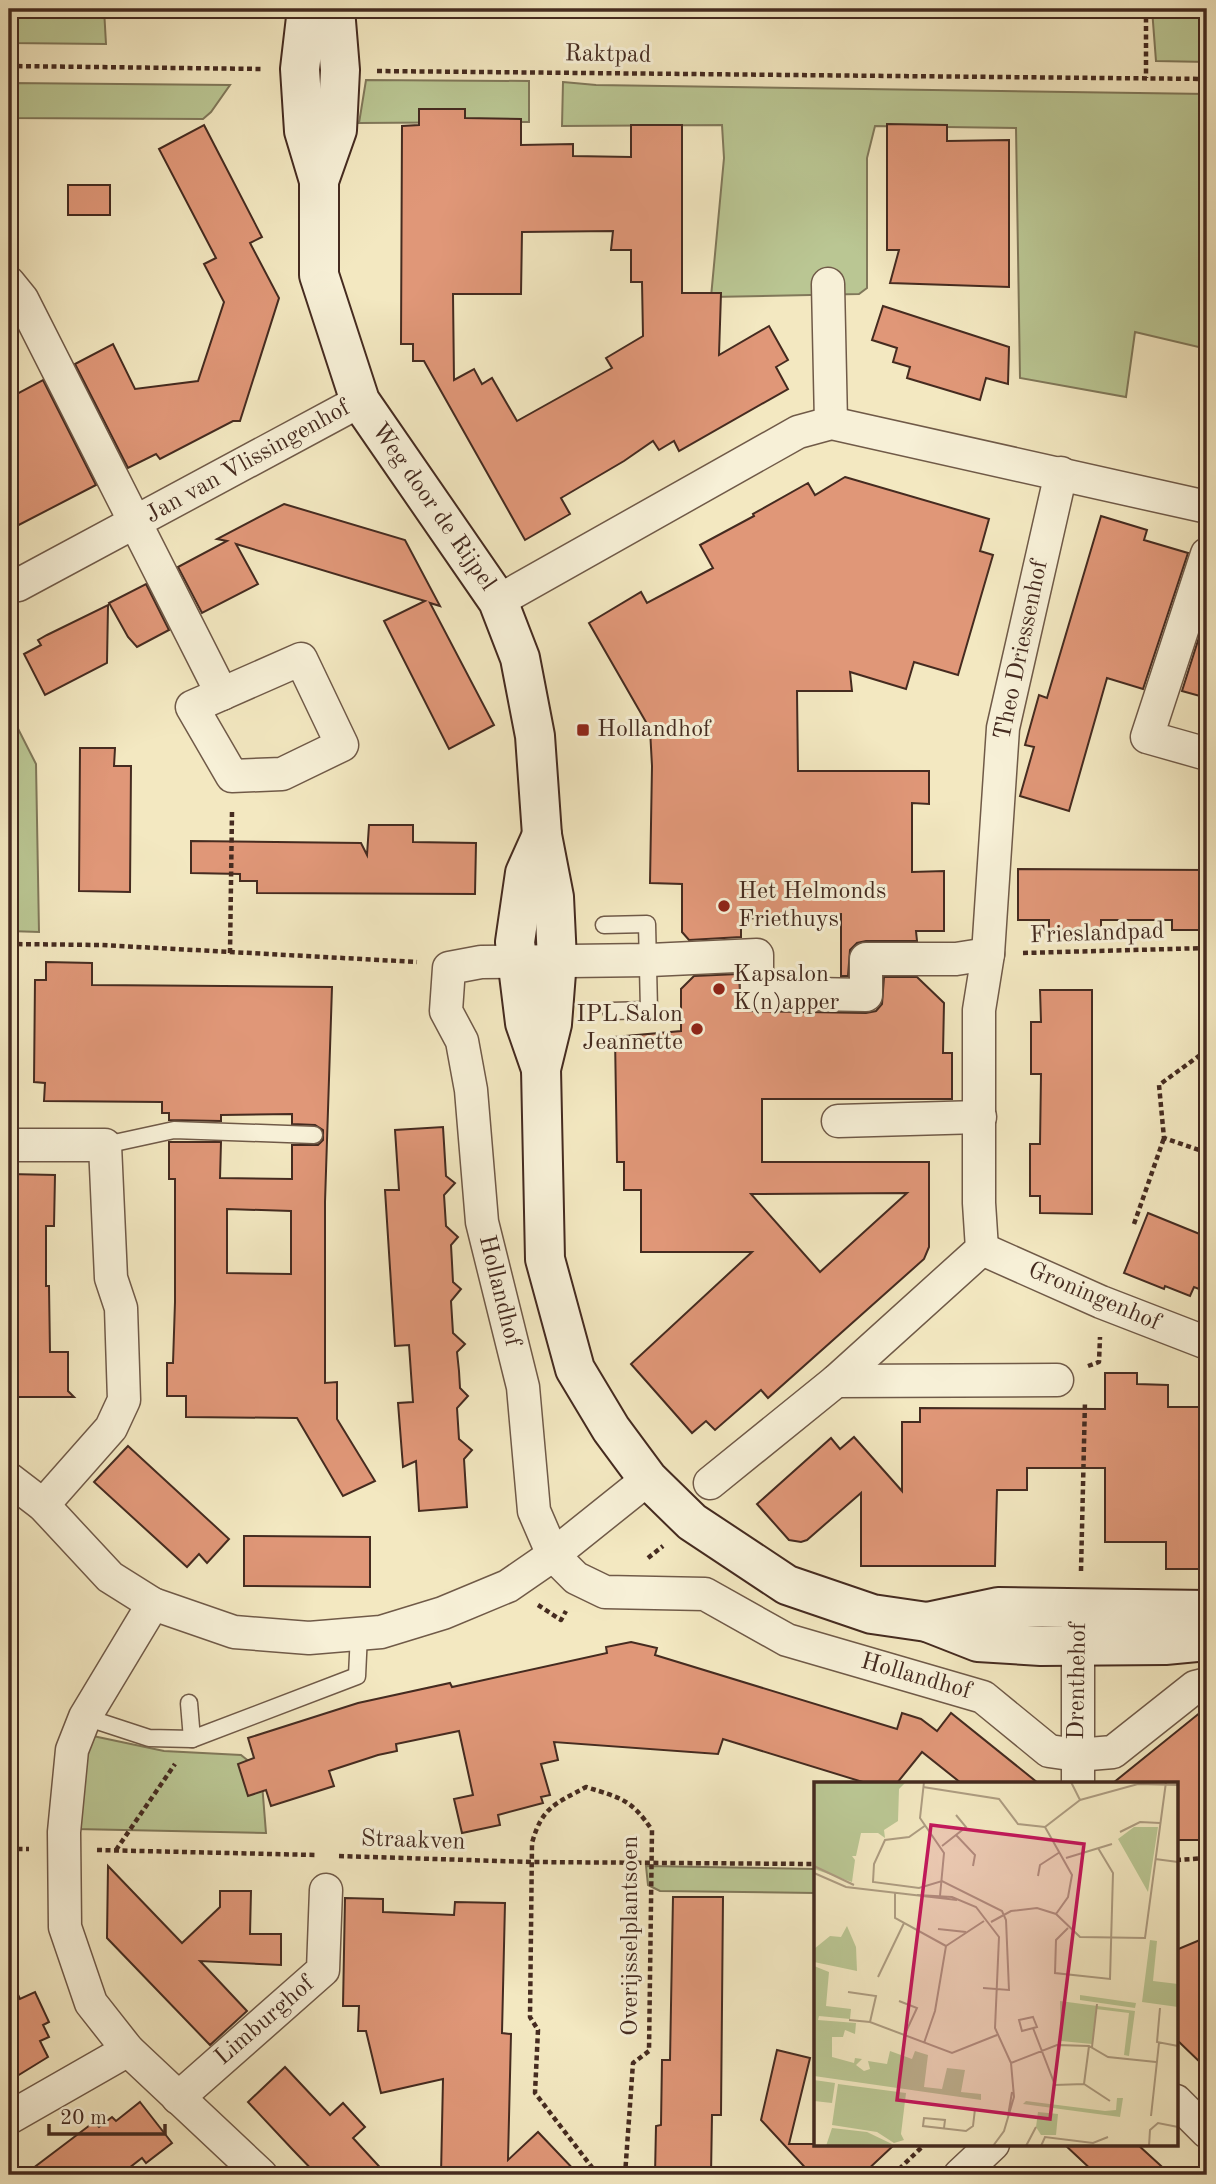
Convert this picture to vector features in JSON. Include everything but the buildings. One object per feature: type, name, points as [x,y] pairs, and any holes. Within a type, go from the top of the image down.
[{"type":"street","name":"Weg door de Rijpel","points":[[307,9],[300,69],[304,131],[319,181],[319,275],[360,401],[498,601],[520,658],[535,736],[542,835],[554,897],[557,960],[552,1024],[541,1069],[545,1259],[575,1369],[611,1429],[648,1479],[692,1522],[788,1585],[872,1614],[927,1622],[978,1643],[1041,1646],[1165,1645],[1207,1641]]},
{"type":"street","name":"Weg door de Rijpel","points":[[319,181],[337,130],[340,70],[335,9]]},
{"type":"street","name":"Jan van Vlissingenhof","points":[[9,283],[22,299],[222,694]]},
{"type":"street","points":[[828,284],[831,423]]},
{"type":"street","name":"Jan van Vlissingenhof","points":[[9,586],[18,585],[136,523],[360,401]]},
{"type":"street","points":[[498,601],[798,432],[831,423],[1207,507]]},
{"type":"street","name":"Theo Driessenhof","points":[[988,954],[1003,728],[1061,473]]},
{"type":"street","points":[[1207,554],[1146,737],[1207,754]]},
{"type":"street","points":[[301,659],[342,745],[282,774],[232,776],[192,707],[301,659]]},
{"type":"street","name":"Weg door de Rijpel","points":[[541,1069],[525,1023],[515,942],[525,873],[542,835]]},
{"type":"street","points":[[449,968],[481,962],[650,960],[757,955],[757,993],[866,995],[866,960],[956,959],[988,954],[979,1010],[982,1249],[836,1381],[710,1483]]},
{"type":"street","name":"Hollandhof","points":[[449,968],[446,1011],[462,1041],[471,1090],[482,1222],[523,1387],[534,1511],[552,1555],[576,1578],[605,1592],[705,1594],[787,1640],[983,1697],[1049,1751],[1077,1769]]},
{"type":"street","points":[[838,1121],[980,1116]]},
{"type":"street","points":[[9,1145],[105,1145],[111,1278],[121,1308],[124,1400],[111,1428],[43,1505]]},
{"type":"street","name":"Groningenhof","points":[[982,1249],[1101,1302],[1207,1343]]},
{"type":"street","points":[[836,1381],[1057,1380]]},
{"type":"street","points":[[9,1479],[43,1505],[110,1577],[153,1604],[234,1632],[309,1638],[381,1632],[443,1613],[508,1586],[648,1479]]},
{"type":"street","points":[[153,1604],[85,1717],[72,1751],[63,1849],[65,1927],[91,2003],[128,2050],[261,2175]]},
{"type":"street","name":"Weg door de Rijpel","points":[[927,1622],[998,1606],[1207,1610]]},
{"type":"street","name":"Drenthehof","points":[[1079,1607],[1077,1769],[1113,1752],[1195,1687],[1207,1684]]},
{"type":"street","name":"Limburghof","points":[[178,2098],[323,1970],[326,1890]]},
{"type":"street","points":[[9,2118],[128,2050]]},
{"type":"street","points":[[1178,2103],[1207,2132]]},
{"type":"street","points":[[960,2175],[991,2146]]},
{"type":"lane","points":[[604,925],[647,924],[650,960],[649,1010],[611,1011]]},
{"type":"lane","points":[[105,1145],[174,1130],[314,1135]]},
{"type":"lane","points":[[85,1717],[149,1738],[192,1739],[357,1676],[359,1634]]},
{"type":"lane","points":[[189,1703],[192,1739]]},
{"type":"path","points":[[1146,9],[1146,79]]},
{"type":"path","points":[[9,66],[300,69]]},
{"type":"path","name":"Raktpad","points":[[340,70],[1207,79]]},
{"type":"path","points":[[230,953],[232,776]]},
{"type":"path","points":[[9,944],[422,962],[449,968]]},
{"type":"path","name":"Frieslandpad","points":[[988,954],[1207,948]]},
{"type":"path","points":[[1134,1224],[1164,1138],[1159,1086],[1207,1050]]},
{"type":"path","points":[[1164,1138],[1202,1151],[1207,1146]]},
{"type":"path","points":[[1086,1367],[1099,1362],[1101,1302]]},
{"type":"path","points":[[1079,1607],[1085,1393]]},
{"type":"path","points":[[116,1851],[192,1739]]},
{"type":"path","name":"Overijsselplantsoen","points":[[598,2175],[536,2093],[538,2030],[530,2017],[532,1843],[537,1825],[551,1806],[586,1787],[616,1796],[638,1810],[652,1830],[649,2051],[633,2063],[625,2175]]},
{"type":"path","points":[[9,1849],[318,1855]]},
{"type":"path","name":"Straakven","points":[[332,1856],[532,1862],[814,1864]]},
{"type":"path","points":[[1178,1860],[1207,1858]]},
{"type":"path","points":[[893,2175],[923,2146]]},
{"type":"green space","points":[[9,9],[104,9],[106,44],[9,43]]},
{"type":"green space","points":[[1152,9],[1207,9],[1207,62],[1156,61]]},
{"type":"green space","points":[[366,80],[529,81],[529,122],[359,123]]},
{"type":"green space","points":[[563,82],[596,85],[1207,94],[1207,349],[1135,332],[1126,397],[1020,378],[1016,128],[875,126],[867,158],[867,288],[859,294],[711,297],[724,158],[722,125],[562,126]]},
{"type":"green space","points":[[9,83],[230,85],[203,119],[9,118]]},
{"type":"green space","points":[[9,711],[36,764],[39,932],[9,931]]},
{"type":"green space","points":[[93,1736],[164,1751],[241,1755],[261,1771],[266,1833],[76,1829],[81,1782]]},
{"type":"green space","points":[[646,1866],[814,1869],[814,1893],[660,1891],[648,1885]]},
{"type":"place","name":"Hollandhof","points":[[583,730]]},
{"type":"place","name":"Het Helmonds Friethuys","points":[[724,906]]},
{"type":"place","name":"Kapsalon K(n)apper","points":[[719,989]]},
{"type":"place","name":"IPL Salon Jeannette","points":[[697,1029]]}]
